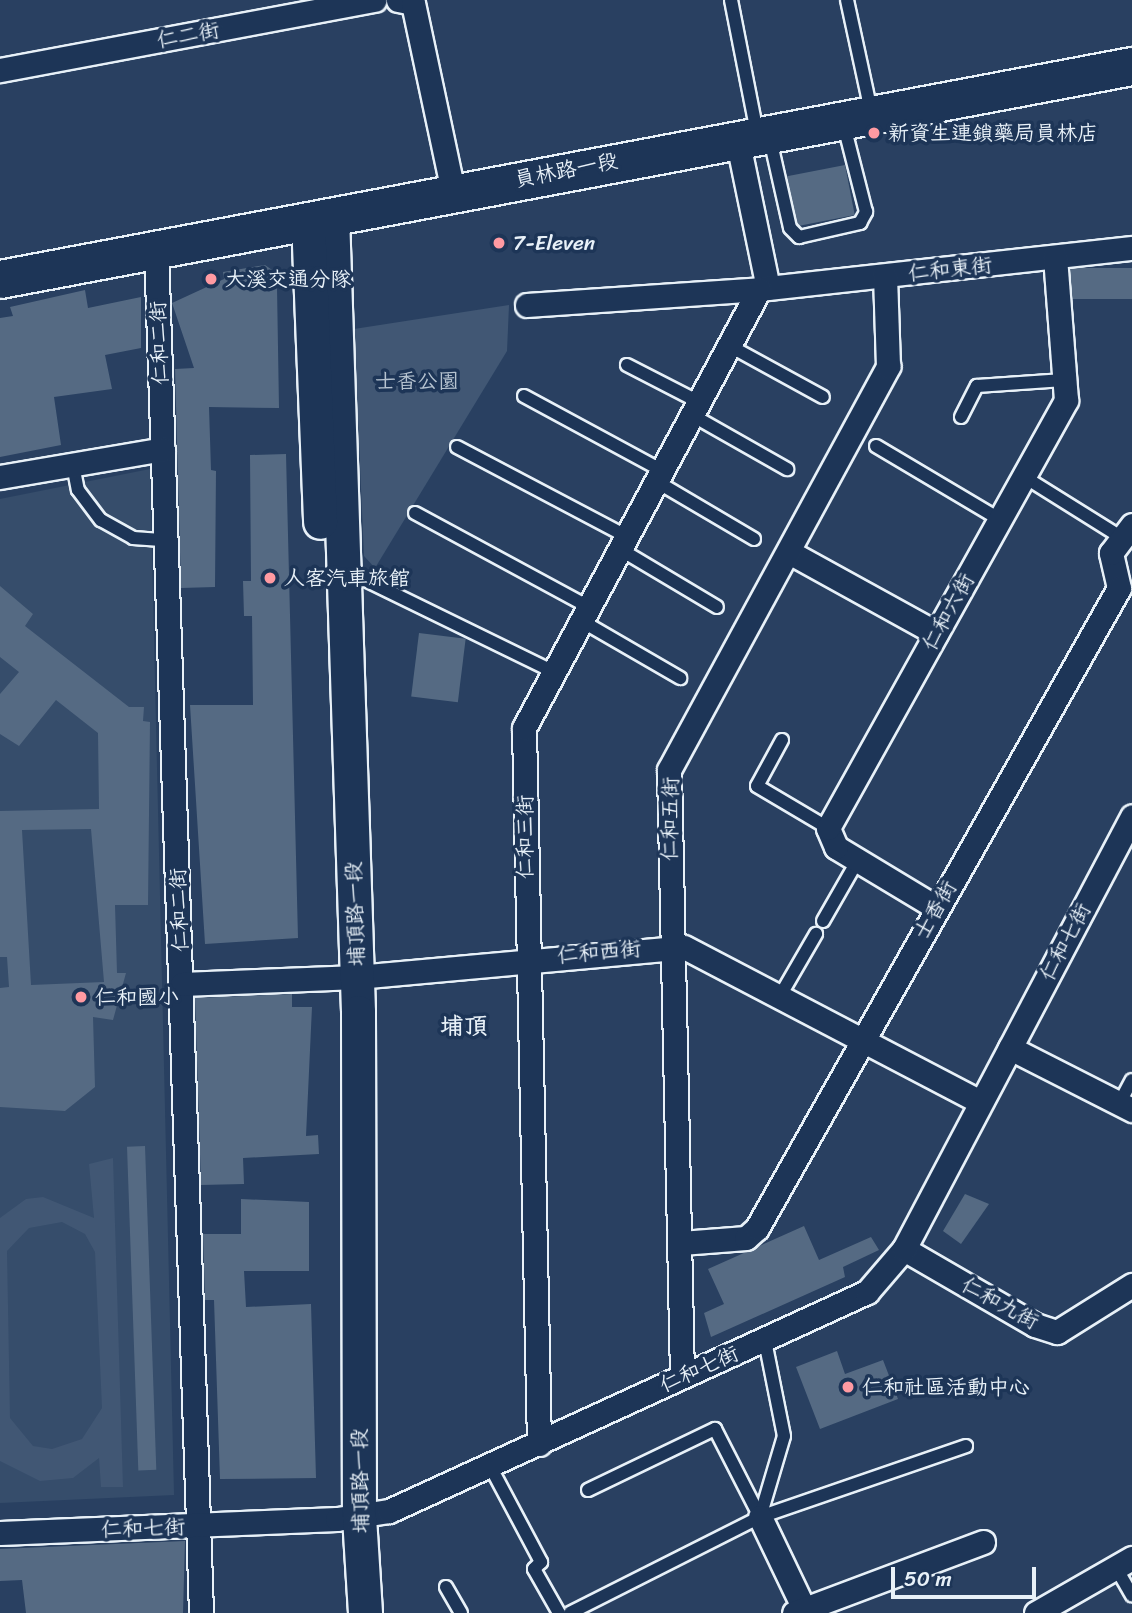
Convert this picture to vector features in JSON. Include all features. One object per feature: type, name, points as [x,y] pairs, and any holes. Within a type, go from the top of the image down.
[{"type":"main road","name":"員林路一段","points":[[0,279],[856,114],[1129,74]]},
{"type":"street","name":"仁二街","points":[[0,70],[375,0]]},
{"type":"street","points":[[398,0],[414,3],[453,191]]},
{"type":"street","points":[[754,134],[764,289]]},
{"type":"street","name":"埔頂路一段","points":[[320,218],[344,570],[348,977],[348,1518],[344,1613]]},
{"type":"street","name":"埔頂路一段","points":[[320,218],[348,977]]},
{"type":"street","name":"仁和東街","points":[[527,305],[764,289],[1132,248]]},
{"type":"street","name":"仁和二街","points":[[156,249],[202,1526],[201,1613]]},
{"type":"street","name":"仁和六街","points":[[828,828],[1066,400],[1055,257]]},
{"type":"street","name":"仁和五街","points":[[682,1376],[681,1243],[670,945],[669,770],[888,366],[885,276]]},
{"type":"street","name":"仁和三街","points":[[539,1444],[526,959],[524,728],[694,407],[728,345],[764,289]]},
{"type":"street","points":[[0,477],[163,450]]},
{"type":"street","name":"士香街","points":[[681,1243],[746,1238],[757,1228],[860,1039],[1126,589],[1111,571],[1126,530]]},
{"type":"street","points":[[789,552],[936,633]]},
{"type":"street","name":"仁和七街","points":[[0,1533],[348,1518],[490,1466],[867,1292],[904,1249],[1132,816]]},
{"type":"street","points":[[828,828],[836,847],[937,908]]},
{"type":"street","name":"仁和西街","points":[[181,984],[348,977],[670,945],[780,996],[980,1102]]},
{"type":"street","points":[[1010,1048],[1126,1107]]},
{"type":"street","name":"仁和九街","points":[[904,1249],[1035,1325],[1057,1332],[1132,1285]]},
{"type":"street","points":[[760,1517],[801,1611],[983,1542]]},
{"type":"street","name":"埔頂路一段","points":[[348,1518],[365,1613]]},
{"type":"street","points":[[1038,1612],[1124,1562]]},
{"type":"lane","points":[[731,0],[754,134],[790,228],[799,237],[860,223],[866,212],[847,0]]},
{"type":"lane","points":[[728,345],[824,397]]},
{"type":"lane","points":[[627,365],[787,469]]},
{"type":"lane","points":[[961,417],[977,386],[1064,380]]},
{"type":"lane","points":[[524,396],[657,475],[754,539]]},
{"type":"lane","points":[[876,446],[999,519]]},
{"type":"lane","points":[[457,447],[621,542],[717,607]]},
{"type":"lane","points":[[72,465],[78,490],[102,520],[133,538],[165,540]]},
{"type":"lane","points":[[1023,476],[1126,530]]},
{"type":"lane","points":[[415,513],[583,613],[680,678]]},
{"type":"lane","points":[[344,570],[552,671]]},
{"type":"lane","points":[[782,740],[757,786],[828,828]]},
{"type":"lane","points":[[823,921],[858,860]]},
{"type":"lane","points":[[780,996],[816,934]]},
{"type":"lane","points":[[1126,1107],[1132,1080]]},
{"type":"lane","points":[[760,1517],[784,1436],[765,1341]]},
{"type":"lane","points":[[588,1490],[715,1429],[760,1517]]},
{"type":"lane","points":[[570,1613],[760,1517],[966,1446]]},
{"type":"lane","points":[[490,1466],[541,1562],[534,1569],[559,1613]]},
{"type":"lane","points":[[1124,1562],[1132,1595]]},
{"type":"lane","points":[[446,1587],[461,1613]]},
{"type":"shaded area","name":"仁和國小","points":[[150,469],[174,1495],[0,1503],[0,499]]},
{"type":"green space","name":"士香公園","points":[[509,305],[507,351],[375,568],[364,556],[354,329]]},
{"type":"green space","points":[[113,1158],[123,1487],[101,1487],[99,1458],[73,1478],[40,1481],[0,1461],[0,1218],[26,1199],[43,1197],[94,1218],[89,1164]],"holes":[[[62,1222],[85,1234],[95,1252],[102,1408],[82,1439],[52,1449],[33,1446],[10,1418],[7,1251],[29,1228]]]},
{"type":"building","points":[[845,165],[855,215],[797,226],[787,176]]},
{"type":"building","points":[[265,265],[275,272],[277,287],[279,408],[209,407],[211,470],[216,471],[215,587],[181,588],[175,369],[194,368],[172,303],[224,279],[223,272]]},
{"type":"building","points":[[1070,268],[1132,268],[1132,299],[1070,299]]},
{"type":"building","points":[[85,290],[88,308],[141,297],[141,348],[105,355],[112,389],[54,397],[61,445],[0,457],[0,318],[13,316],[10,307]]},
{"type":"building","points":[[286,454],[298,938],[205,944],[190,705],[253,705],[252,616],[244,616],[243,581],[251,581],[250,455]]},
{"type":"building","points":[[0,586],[33,614],[25,626],[129,707],[144,707],[143,721],[150,722],[148,905],[115,905],[117,973],[126,973],[113,1020],[93,1017],[95,1087],[65,1111],[0,1107],[0,988],[9,987],[7,957],[0,957],[0,811],[99,809],[98,733],[56,700],[19,746],[0,734],[0,694],[19,672],[0,657]],"holes":[[[91,829],[104,982],[31,985],[22,830]]]},
{"type":"building","points":[[419,633],[466,639],[458,702],[411,697]]},
{"type":"building","points":[[292,994],[292,1007],[312,1007],[306,1136],[318,1135],[319,1154],[243,1158],[244,1184],[201,1185],[195,998]]},
{"type":"building","points":[[145,1146],[156,1470],[138,1470],[127,1147]]},
{"type":"building","points":[[965,1194],[989,1204],[961,1244],[943,1231]]},
{"type":"building","points":[[241,1199],[309,1202],[309,1271],[244,1271],[246,1307],[311,1304],[316,1478],[220,1479],[214,1300],[205,1300],[203,1234],[241,1234]]},
{"type":"building","points":[[804,1226],[819,1260],[871,1237],[879,1250],[843,1267],[845,1277],[711,1337],[704,1313],[724,1304],[708,1269]]},
{"type":"building","name":"仁和社區活動中心","points":[[837,1351],[845,1374],[883,1360],[898,1399],[820,1429],[796,1367]]},
{"type":"building","points":[[185,1541],[183,1613],[26,1613],[22,1580],[0,1581],[0,1549]]},
{"type":"place","name":"新資生連鎖藥局員林店","points":[[874,133]]},
{"type":"place","name":"7-Eleven","points":[[499,243]]},
{"type":"place","name":"大溪交通分隊","points":[[211,279]]},
{"type":"place","name":"人客汽車旅館","points":[[270,578]]},
{"type":"place","name":"仁和國小","points":[[81,997]]},
{"type":"place","name":"仁和社區活動中心","points":[[848,1387]]},
{"type":"district","name":"埔頂","points":[[464,1027]]}]
